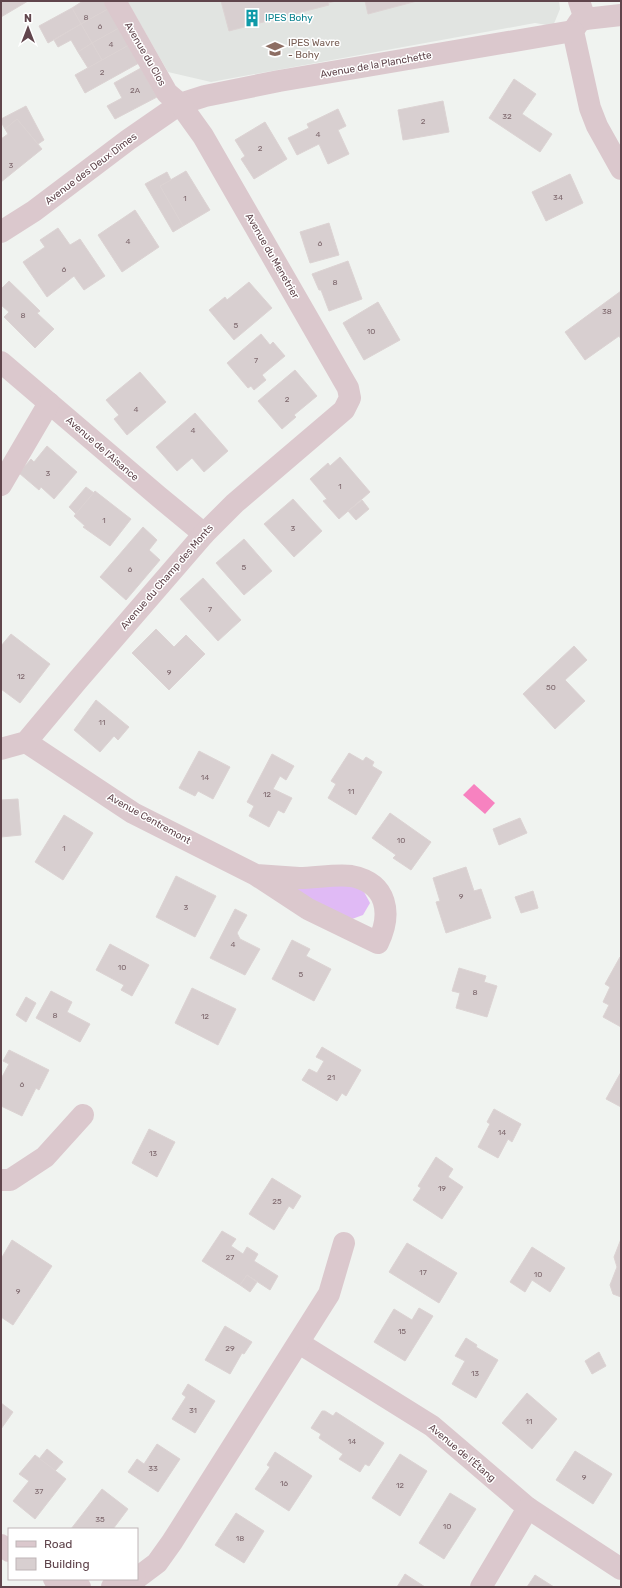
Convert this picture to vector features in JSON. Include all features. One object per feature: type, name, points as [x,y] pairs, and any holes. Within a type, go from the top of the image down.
[{"type":"street","name":"Avenue du Clos","points":[[114,1],[167,92],[180,104]]},
{"type":"street","name":"Avenue de la Planchette","points":[[180,104],[204,96],[579,17],[621,15]]},
{"type":"street","points":[[579,17],[590,108],[597,126],[621,170]]},
{"type":"street","name":"Avenue des Deux Dîmes","points":[[1,232],[34,211],[128,140],[180,104]]},
{"type":"street","name":"Avenue du Menetrier","points":[[180,104],[202,136],[348,388],[350,398],[344,410]]},
{"type":"street","name":"Avenue de l'Aisance","points":[[1,362],[204,534]]},
{"type":"street","points":[[1,485],[49,403]]},
{"type":"street","name":"Avenue du Champ des Monts","points":[[26,742],[77,680],[204,534],[235,503],[344,410]]},
{"type":"street","points":[[1,749],[26,742]]},
{"type":"street","name":"Avenue Centremont","points":[[26,742],[133,813],[256,875],[308,909],[378,943],[384,929],[386,912],[382,897],[370,884],[351,876],[299,878],[256,875]]},
{"type":"street","points":[[1,1180],[10,1180],[45,1157],[83,1115]]},
{"type":"street","points":[[138,1577],[157,1564],[299,1343],[329,1294],[344,1243]]},
{"type":"street","name":"Avenue de l'Étang","points":[[299,1343],[432,1426],[528,1508],[621,1569]]},
{"type":"street","points":[[480,1587],[528,1508]]},
{"type":"street","points":[[56,1580],[65,1584],[80,1587]]},
{"type":"street","points":[[112,1587],[130,1583],[134,1580]]},
{"type":"shaded area","name":"IPES Wavre - Bohy","points":[[127,1],[559,1],[560,9],[553,26],[535,23],[211,82],[168,72]]},
{"type":"shaded area","points":[[474,784],[495,803],[485,814],[463,795]]},
{"type":"shaded area","points":[[349,883],[363,890],[370,903],[363,915],[352,919],[294,892],[297,884]]},
{"type":"building","points":[[1,1],[28,1],[1,17]]},
{"type":"building","points":[[83,1],[104,1],[108,9],[81,24],[72,8]]},
{"type":"building","name":"IPES Bohy","points":[[221,1],[336,1],[328,3],[329,5],[229,31]]},
{"type":"building","points":[[365,1],[417,1],[368,14]]},
{"type":"building","points":[[72,8],[81,24],[48,43],[39,26]]},
{"type":"building","points":[[108,9],[119,28],[92,43],[81,24]]},
{"type":"building","points":[[81,24],[92,43],[78,52],[71,40],[58,47],[54,40]]},
{"type":"building","points":[[119,28],[129,45],[102,60],[92,43]]},
{"type":"building","points":[[92,43],[102,60],[88,68],[78,52]]},
{"type":"building","points":[[129,45],[139,63],[85,93],[75,75]]},
{"type":"building","points":[[141,68],[157,97],[115,119],[107,106],[122,98],[114,83]]},
{"type":"building","points":[[514,79],[536,94],[522,114],[552,134],[540,152],[489,118]]},
{"type":"building","points":[[443,101],[449,132],[403,140],[398,110]]},
{"type":"building","points":[[26,106],[44,140],[38,144],[17,119],[5,129],[1,122],[1,119]]},
{"type":"building","points":[[338,109],[346,126],[338,130],[349,154],[328,164],[319,144],[297,155],[288,138],[309,128],[307,124]]},
{"type":"building","points":[[17,119],[42,149],[1,182],[1,139],[8,134],[5,129]]},
{"type":"building","points":[[265,122],[287,159],[254,179],[241,159],[245,156],[235,140]]},
{"type":"building","points":[[186,171],[210,210],[183,226],[160,186]]},
{"type":"building","points":[[167,172],[171,180],[160,186],[183,226],[173,232],[145,184]]},
{"type":"building","points":[[570,174],[583,203],[546,221],[532,192]]},
{"type":"building","points":[[135,210],[159,247],[122,272],[98,235]]},
{"type":"building","points":[[329,223],[339,255],[310,263],[300,232]]},
{"type":"building","points":[[58,228],[70,245],[80,239],[105,276],[84,290],[74,276],[47,297],[23,262],[45,247],[40,240]]},
{"type":"building","points":[[348,261],[362,299],[329,311],[321,290],[319,290],[312,274]]},
{"type":"building","points":[[9,281],[40,311],[37,313],[54,329],[35,348],[4,317],[9,312],[1,305],[1,289]]},
{"type":"building","points":[[249,282],[272,308],[234,340],[209,310],[225,297],[227,300]]},
{"type":"building","points":[[621,291],[621,339],[619,336],[585,360],[565,332]]},
{"type":"building","points":[[378,302],[400,340],[364,360],[343,323]]},
{"type":"building","points":[[261,334],[270,345],[273,342],[285,356],[262,375],[266,380],[254,390],[251,386],[248,388],[227,363]]},
{"type":"building","points":[[295,370],[317,396],[294,415],[296,417],[282,429],[258,401]]},
{"type":"building","points":[[140,372],[166,402],[127,435],[114,419],[119,415],[106,400]]},
{"type":"building","points":[[195,413],[228,451],[204,472],[192,458],[177,471],[156,447]]},
{"type":"building","points":[[47,446],[77,472],[54,499],[41,487],[39,490],[19,473],[31,459],[34,462]]},
{"type":"building","points":[[340,457],[370,492],[339,519],[323,501],[327,499],[310,479],[328,463],[330,466]]},
{"type":"building","points":[[86,487],[94,493],[76,514],[69,507]]},
{"type":"building","points":[[95,491],[131,519],[110,546],[83,527],[85,526],[74,516]]},
{"type":"building","points":[[293,499],[322,531],[294,557],[264,524]]},
{"type":"building","points":[[362,500],[369,509],[356,520],[348,511]]},
{"type":"building","points":[[143,527],[157,540],[149,550],[160,560],[126,600],[100,577]]},
{"type":"building","points":[[244,539],[272,571],[244,595],[216,563]]},
{"type":"building","points":[[203,578],[241,620],[218,641],[180,599]]},
{"type":"building","points":[[156,629],[174,647],[186,635],[205,654],[169,690],[132,653]]},
{"type":"building","points":[[11,634],[50,664],[20,703],[1,689],[1,646]]},
{"type":"building","points":[[574,646],[587,660],[565,680],[585,701],[555,729],[523,694]]},
{"type":"building","points":[[96,700],[129,727],[118,740],[114,736],[100,752],[74,730]]},
{"type":"building","points":[[199,751],[230,767],[213,799],[198,791],[195,796],[179,788]]},
{"type":"building","points":[[349,753],[363,761],[366,757],[374,762],[372,766],[382,772],[356,815],[328,798],[336,784],[331,781]]},
{"type":"building","points":[[272,754],[294,766],[286,780],[280,776],[273,789],[292,798],[284,813],[278,810],[269,827],[249,816],[254,806],[247,802]]},
{"type":"building","points":[[18,799],[21,835],[1,837],[1,800]]},
{"type":"building","points":[[390,813],[431,842],[411,870],[393,858],[396,855],[372,838]]},
{"type":"building","points":[[64,815],[93,833],[63,880],[35,862]]},
{"type":"building","points":[[520,818],[527,833],[499,845],[493,829]]},
{"type":"building","points":[[466,867],[474,891],[481,889],[491,918],[446,933],[436,902],[440,901],[433,878]]},
{"type":"building","points":[[176,876],[216,896],[195,937],[156,917]]},
{"type":"building","points":[[533,891],[538,908],[521,913],[515,897]]},
{"type":"building","points":[[235,909],[247,915],[237,933],[240,939],[260,949],[245,975],[210,958]]},
{"type":"building","points":[[292,940],[310,949],[306,956],[331,969],[314,1001],[272,979]]},
{"type":"building","points":[[110,944],[149,965],[132,996],[121,990],[124,985],[96,970]]},
{"type":"building","points":[[620,957],[621,1027],[603,1017],[609,1005],[603,1002],[610,987],[605,984]]},
{"type":"building","points":[[459,968],[486,976],[484,982],[497,986],[487,1017],[456,1008],[460,993],[452,991]]},
{"type":"building","points":[[192,988],[236,1009],[218,1045],[175,1023]]},
{"type":"building","points":[[51,991],[72,1002],[67,1012],[90,1024],[80,1042],[36,1018]]},
{"type":"building","points":[[26,997],[36,1003],[26,1022],[16,1015]]},
{"type":"building","points":[[322,1047],[361,1070],[346,1096],[342,1093],[337,1101],[302,1080],[309,1069],[317,1073],[324,1061],[316,1057]]},
{"type":"building","points":[[9,1050],[49,1070],[39,1090],[36,1088],[22,1116],[1,1106],[1,1079],[9,1064],[3,1061]]},
{"type":"building","points":[[621,1072],[621,1107],[606,1099]]},
{"type":"building","points":[[494,1109],[521,1124],[512,1142],[508,1139],[498,1158],[478,1147],[490,1124],[487,1122]]},
{"type":"building","points":[[149,1129],[175,1142],[157,1177],[132,1163]]},
{"type":"building","points":[[436,1157],[453,1169],[448,1177],[463,1187],[442,1219],[413,1200],[421,1188],[418,1186]]},
{"type":"building","points":[[272,1178],[301,1196],[293,1209],[289,1206],[274,1230],[249,1214]]},
{"type":"building","points":[[222,1231],[236,1239],[231,1246],[243,1254],[247,1247],[258,1254],[254,1261],[278,1276],[270,1290],[247,1275],[240,1285],[202,1261]]},
{"type":"building","points":[[621,1239],[621,1297],[613,1294],[610,1285],[617,1267],[614,1257]]},
{"type":"building","points":[[12,1240],[52,1266],[13,1325],[1,1317],[1,1259]]},
{"type":"building","points":[[407,1243],[457,1273],[439,1303],[389,1272]]},
{"type":"building","points":[[532,1247],[565,1268],[550,1292],[532,1280],[525,1292],[510,1282]]},
{"type":"building","points":[[247,1275],[257,1282],[250,1292],[240,1285]]},
{"type":"building","points":[[419,1308],[433,1316],[405,1361],[374,1342],[394,1309],[412,1320]]},
{"type":"building","points":[[225,1326],[252,1342],[244,1354],[242,1353],[230,1374],[205,1360]]},
{"type":"building","points":[[466,1338],[477,1345],[476,1347],[498,1360],[476,1398],[452,1384],[465,1361],[455,1356]]},
{"type":"building","points":[[599,1352],[606,1366],[592,1374],[585,1361]]},
{"type":"building","points":[[188,1384],[215,1401],[195,1433],[172,1419],[186,1397],[182,1394]]},
{"type":"building","points":[[527,1393],[557,1419],[532,1449],[502,1423]]},
{"type":"building","points":[[1,1403],[13,1412],[1,1429]]},
{"type":"building","points":[[322,1411],[325,1411],[333,1416],[336,1412],[384,1443],[369,1466],[365,1464],[360,1472],[339,1459],[343,1454],[319,1438],[321,1434],[311,1428]]},
{"type":"building","points":[[157,1444],[180,1459],[158,1492],[128,1472],[137,1459],[144,1464]]},
{"type":"building","points":[[47,1449],[63,1462],[55,1471],[39,1459]]},
{"type":"building","points":[[575,1451],[612,1474],[593,1504],[556,1480]]},
{"type":"building","points":[[275,1452],[312,1476],[289,1511],[255,1489],[270,1467],[267,1465]]},
{"type":"building","points":[[400,1454],[427,1471],[400,1516],[372,1498]]},
{"type":"building","points":[[35,1455],[66,1479],[35,1519],[13,1501],[29,1481],[19,1474]]},
{"type":"building","points":[[102,1489],[128,1509],[114,1528],[72,1528]]},
{"type":"building","points":[[450,1493],[476,1509],[444,1559],[419,1543]]},
{"type":"building","points":[[236,1513],[264,1531],[244,1563],[215,1545]]},
{"type":"building","points":[[405,1574],[425,1587],[397,1587]]},
{"type":"building","points":[[535,1575],[554,1587],[527,1587]]},
{"type":"place","name":"IPES Bohy","points":[[252,18]]},
{"type":"place","name":"IPES Wavre - Bohy","points":[[275,49]]}]
